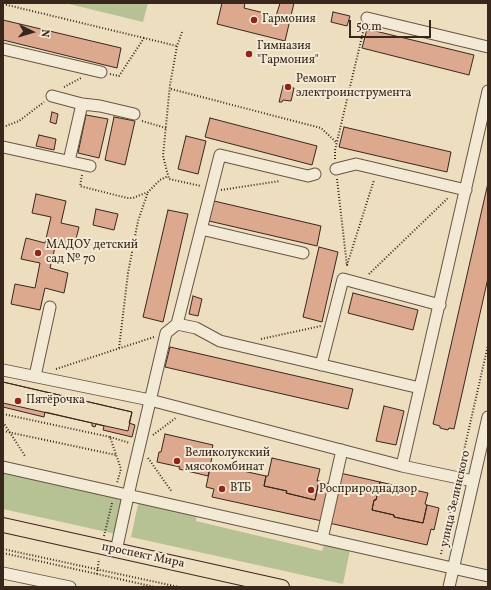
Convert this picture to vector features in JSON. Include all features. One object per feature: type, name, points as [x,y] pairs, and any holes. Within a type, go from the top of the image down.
[{"type":"main road","name":"проспект Мира","points":[[3,525],[282,587]]},
{"type":"street","points":[[367,18],[488,47]]},
{"type":"street","points":[[3,49],[101,72]]},
{"type":"street","points":[[402,466],[440,305],[463,189],[486,113],[488,91]]},
{"type":"street","points":[[52,96],[82,104],[100,106],[134,114]]},
{"type":"street","points":[[69,161],[82,104]]},
{"type":"street","points":[[3,148],[87,165]]},
{"type":"street","points":[[116,551],[166,333],[178,324],[220,155],[308,176],[315,174]]},
{"type":"street","points":[[336,170],[356,164],[463,189]]},
{"type":"street","points":[[201,229],[303,253]]},
{"type":"street","points":[[321,365],[343,280],[440,305]]},
{"type":"street","points":[[35,376],[50,307]]},
{"type":"street","points":[[178,324],[196,328],[220,341],[420,388]]},
{"type":"street","points":[[3,370],[150,400],[402,466],[473,482]]},
{"type":"street","name":"улица Зелинского","points":[[449,587],[488,417]]},
{"type":"street","points":[[322,539],[342,450]]},
{"type":"street","points":[[3,467],[488,576]]},
{"type":"street","points":[[3,573],[52,585],[70,587]]},
{"type":"path","points":[[3,4],[144,38]]},
{"type":"path","points":[[347,266],[335,150],[367,18]]},
{"type":"path","points":[[182,32],[170,89],[163,156],[169,179],[220,190],[286,180]]},
{"type":"path","points":[[170,89],[321,128],[337,143]]},
{"type":"path","points":[[134,114],[138,120],[166,128]]},
{"type":"path","points":[[87,165],[80,186],[127,198],[133,198],[148,192],[160,180],[168,176]]},
{"type":"path","points":[[343,280],[378,169]]},
{"type":"path","points":[[359,284],[463,189]]},
{"type":"path","points":[[119,348],[128,272],[138,221],[148,192]]},
{"type":"path","points":[[259,340],[332,323]]},
{"type":"path","points":[[56,369],[166,333]]},
{"type":"path","points":[[440,555],[488,345]]},
{"type":"path","points":[[139,446],[186,410]]},
{"type":"path","points":[[3,414],[110,437],[121,469],[96,574]]},
{"type":"path","points":[[3,422],[24,456]]},
{"type":"path","points":[[3,431],[116,455]]},
{"type":"path","points":[[3,549],[178,587]]},
{"type":"path","points":[[3,553],[155,587]]},
{"type":"green space","points":[[65,3],[148,3],[143,22]]},
{"type":"green space","points":[[3,472],[124,499],[116,534],[3,509]]},
{"type":"green space","points":[[139,500],[197,513],[196,521],[322,551],[325,542],[350,550],[343,584],[131,537]]},
{"type":"building","name":"Гармония","points":[[222,3],[245,3],[244,8],[276,16],[280,3],[294,3],[285,41],[217,24]]},
{"type":"building","points":[[333,12],[350,16],[347,26],[331,22]]},
{"type":"building","points":[[3,20],[121,48],[117,68],[3,40]]},
{"type":"building","points":[[367,29],[474,55],[469,75],[362,48]]},
{"type":"building","points":[[283,86],[294,88],[291,101],[283,100],[282,102],[279,102]]},
{"type":"building","points":[[52,112],[58,114],[56,124],[50,122]]},
{"type":"building","points":[[86,115],[108,119],[99,158],[78,153]]},
{"type":"building","points":[[114,117],[135,121],[125,165],[105,160]]},
{"type":"building","points":[[210,118],[317,146],[312,165],[205,137]]},
{"type":"building","points":[[344,127],[451,152],[447,172],[339,147]]},
{"type":"building","points":[[39,135],[56,139],[54,150],[36,146]]},
{"type":"building","points":[[186,136],[206,141],[198,174],[178,169]]},
{"type":"building","points":[[488,183],[488,278],[454,429],[449,428],[448,430],[433,424]]},
{"type":"building","name":"МАДОУ детский сад № 70","points":[[36,194],[66,201],[61,223],[79,227],[74,247],[56,243],[50,268],[68,273],[64,293],[45,288],[40,310],[11,304],[15,284],[35,288],[40,263],[21,259],[26,238],[45,243],[51,217],[32,213]]},
{"type":"building","points":[[214,201],[321,226],[317,246],[209,221]]},
{"type":"building","points":[[96,209],[118,214],[114,230],[93,225]]},
{"type":"building","points":[[168,210],[188,214],[163,322],[143,317]]},
{"type":"building","points":[[319,247],[338,252],[322,322],[303,317]]},
{"type":"building","points":[[353,293],[418,310],[413,330],[348,313]]},
{"type":"building","points":[[193,296],[202,299],[198,316],[189,314]]},
{"type":"building","points":[[170,347],[353,389],[348,409],[165,367]]},
{"type":"building","points":[[3,382],[132,412],[129,423],[135,425],[132,437],[103,430],[104,426],[96,424],[95,427],[92,426],[92,423],[45,412],[44,417],[3,407]]},
{"type":"building","points":[[3,382],[132,412],[128,431],[3,403]]},
{"type":"building","points":[[384,406],[404,411],[396,445],[376,441]]},
{"type":"building","points":[[165,434],[213,445],[208,476],[179,469],[180,467],[157,462]]},
{"type":"building","points":[[272,458],[320,469],[315,500],[286,493],[287,491],[264,486]]},
{"type":"building","points":[[211,464],[266,476],[264,486],[287,491],[286,493],[315,500],[319,481],[330,484],[322,521],[212,497],[214,489],[206,487]]},
{"type":"building","points":[[340,473],[380,482],[372,510],[394,515],[394,517],[423,523],[427,505],[439,508],[434,530],[431,529],[427,545],[329,523]]},
{"type":"building","points":[[380,482],[428,493],[423,523],[394,517],[394,515],[372,510]]},
{"type":"place","name":"Гармония","points":[[254,20]]},
{"type":"place","name":"Гимназия \"Гармония\"","points":[[249,54]]},
{"type":"place","name":"Ремонт электроинструмента","points":[[288,87]]},
{"type":"place","name":"МАДОУ детский сад № 70","points":[[38,253]]},
{"type":"place","name":"Пятёрочка","points":[[18,401]]},
{"type":"place","name":"Великолукский мясокомбинат","points":[[177,461]]},
{"type":"place","name":"ВТБ","points":[[222,489]]},
{"type":"place","name":"Росприроднадзор","points":[[311,490]]}]
